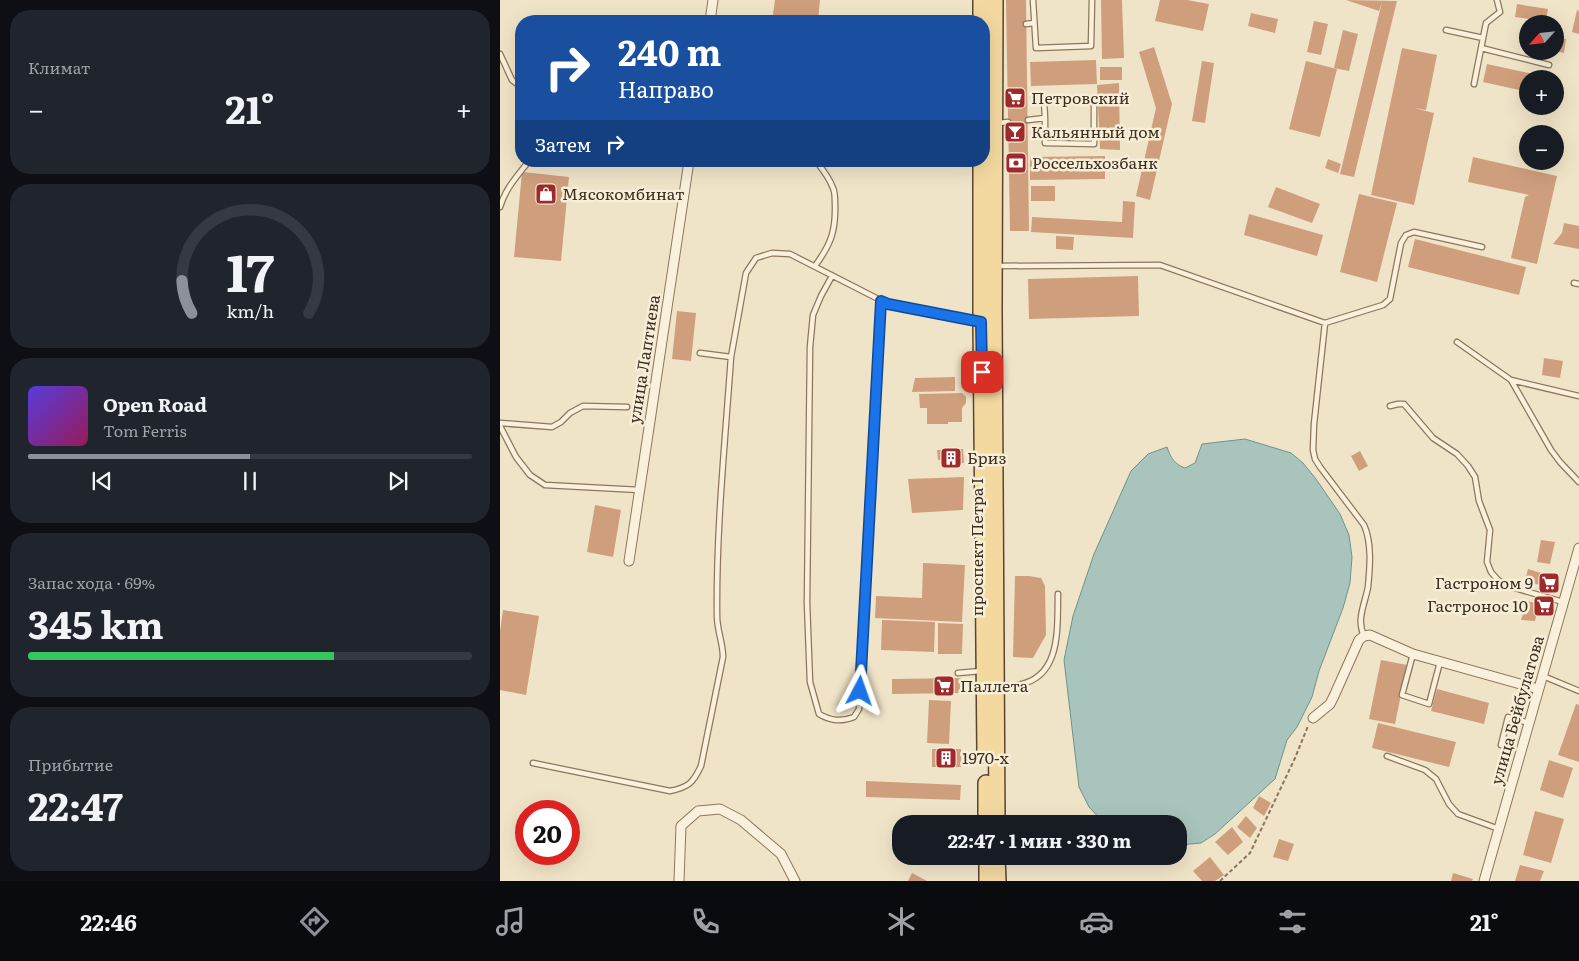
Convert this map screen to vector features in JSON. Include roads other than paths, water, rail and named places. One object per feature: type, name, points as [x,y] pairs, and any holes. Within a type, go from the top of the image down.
[{"type":"main road","name":"проспект Петра I","points":[[981,0],[987,15]]},
{"type":"main road","name":"проспект Петра I","points":[[995,0],[992,26],[1001,123],[994,266],[997,815]]},
{"type":"main road","name":"проспект Петра I","points":[[982,167],[981,322],[986,815]]},
{"type":"main road","points":[[987,865],[987,881]]},
{"type":"main road","points":[[997,865],[998,881]]},
{"type":"street","points":[[711,15],[713,0]]},
{"type":"street","name":"улица Лаптиева","points":[[629,561],[688,167]]},
{"type":"street","name":"улица Бейбулатова","points":[[1484,881],[1579,548]]},
{"type":"street","points":[[1313,718],[1330,704],[1359,640],[1364,636],[1370,635],[1412,654],[1538,689]]},
{"type":"street","points":[[679,881],[681,826],[698,811],[720,809],[741,820],[781,854],[795,881]]},
{"type":"lane","points":[[1033,0],[1036,48],[1091,46],[1092,0]]},
{"type":"lane","points":[[1474,84],[1486,23],[1500,12],[1497,0]]},
{"type":"lane","points":[[1026,24],[1034,22]]},
{"type":"lane","points":[[1446,30],[1483,38]]},
{"type":"lane","points":[[1481,48],[1549,65]]},
{"type":"lane","points":[[500,54],[512,80],[515,82]]},
{"type":"lane","points":[[1094,99],[1094,144],[1045,143],[1045,118],[1044,100],[1094,99]]},
{"type":"lane","points":[[1028,120],[1045,118]]},
{"type":"lane","points":[[500,207],[502,199],[524,167]]},
{"type":"lane","points":[[815,266],[827,250],[833,234],[835,213],[834,190],[821,167]]},
{"type":"lane","points":[[994,266],[1160,264],[1325,323],[1383,304],[1390,299],[1402,243],[1406,235],[1414,232],[1482,247]]},
{"type":"lane","points":[[533,763],[670,791],[685,788],[695,779],[701,766],[723,657],[723,646],[717,618],[718,533],[730,357],[746,273],[756,258],[772,253],[790,254],[888,304],[981,322]]},
{"type":"lane","points":[[832,276],[813,315],[810,347],[806,603],[810,682],[819,714],[828,719],[844,721],[854,717],[859,709],[881,301]]},
{"type":"lane","points":[[1325,323],[1313,450],[1315,459],[1320,467],[1364,525],[1368,535],[1370,543],[1368,587],[1360,622],[1364,636]]},
{"type":"lane","points":[[1457,342],[1511,380],[1579,396]]},
{"type":"lane","points":[[700,353],[730,357]]},
{"type":"lane","points":[[1511,380],[1551,450],[1579,482]]},
{"type":"lane","points":[[1390,406],[1404,404],[1433,438],[1457,454],[1475,477],[1479,501],[1490,530],[1487,562],[1491,572],[1498,580],[1508,586],[1563,602]]},
{"type":"lane","points":[[627,407],[583,406],[552,427],[500,424],[516,457],[530,475],[545,485],[640,490]]},
{"type":"lane","points":[[995,686],[1025,683],[1038,678],[1048,666],[1056,645],[1058,594]]},
{"type":"lane","points":[[1412,654],[1402,695],[1429,704],[1440,662]]},
{"type":"lane","points":[[958,673],[985,671]]},
{"type":"lane","points":[[1542,676],[1579,690]]},
{"type":"lane","points":[[1501,745],[1508,717],[1529,723]]},
{"type":"lane","points":[[1387,756],[1425,770],[1436,778],[1449,804],[1458,814],[1499,829]]},
{"type":"water","points":[[1245,439],[1291,453],[1303,463],[1316,479],[1340,514],[1349,535],[1352,557],[1350,583],[1343,608],[1319,671],[1312,697],[1297,727],[1287,740],[1275,779],[1215,834],[1201,843],[1187,844],[1187,815],[1097,815],[1089,807],[1079,787],[1064,660],[1073,616],[1094,554],[1131,471],[1148,454],[1167,447],[1173,460],[1185,468],[1195,463],[1202,444]]},
{"type":"place","name":"Петровский","points":[[1015,98]]},
{"type":"place","name":"Кальянный дом","points":[[1015,132]]},
{"type":"place","name":"Россельхозбанк","points":[[1016,163]]},
{"type":"place","name":"Мясокомбинат","points":[[546,194]]},
{"type":"place","name":"Бриз","points":[[951,458]]},
{"type":"place","name":"Гастроном 9","points":[[1549,583]]},
{"type":"place","name":"Гастронос 10","points":[[1544,606]]},
{"type":"place","name":"Паллета","points":[[944,686]]},
{"type":"place","name":"1970-х","points":[[946,758]]}]
